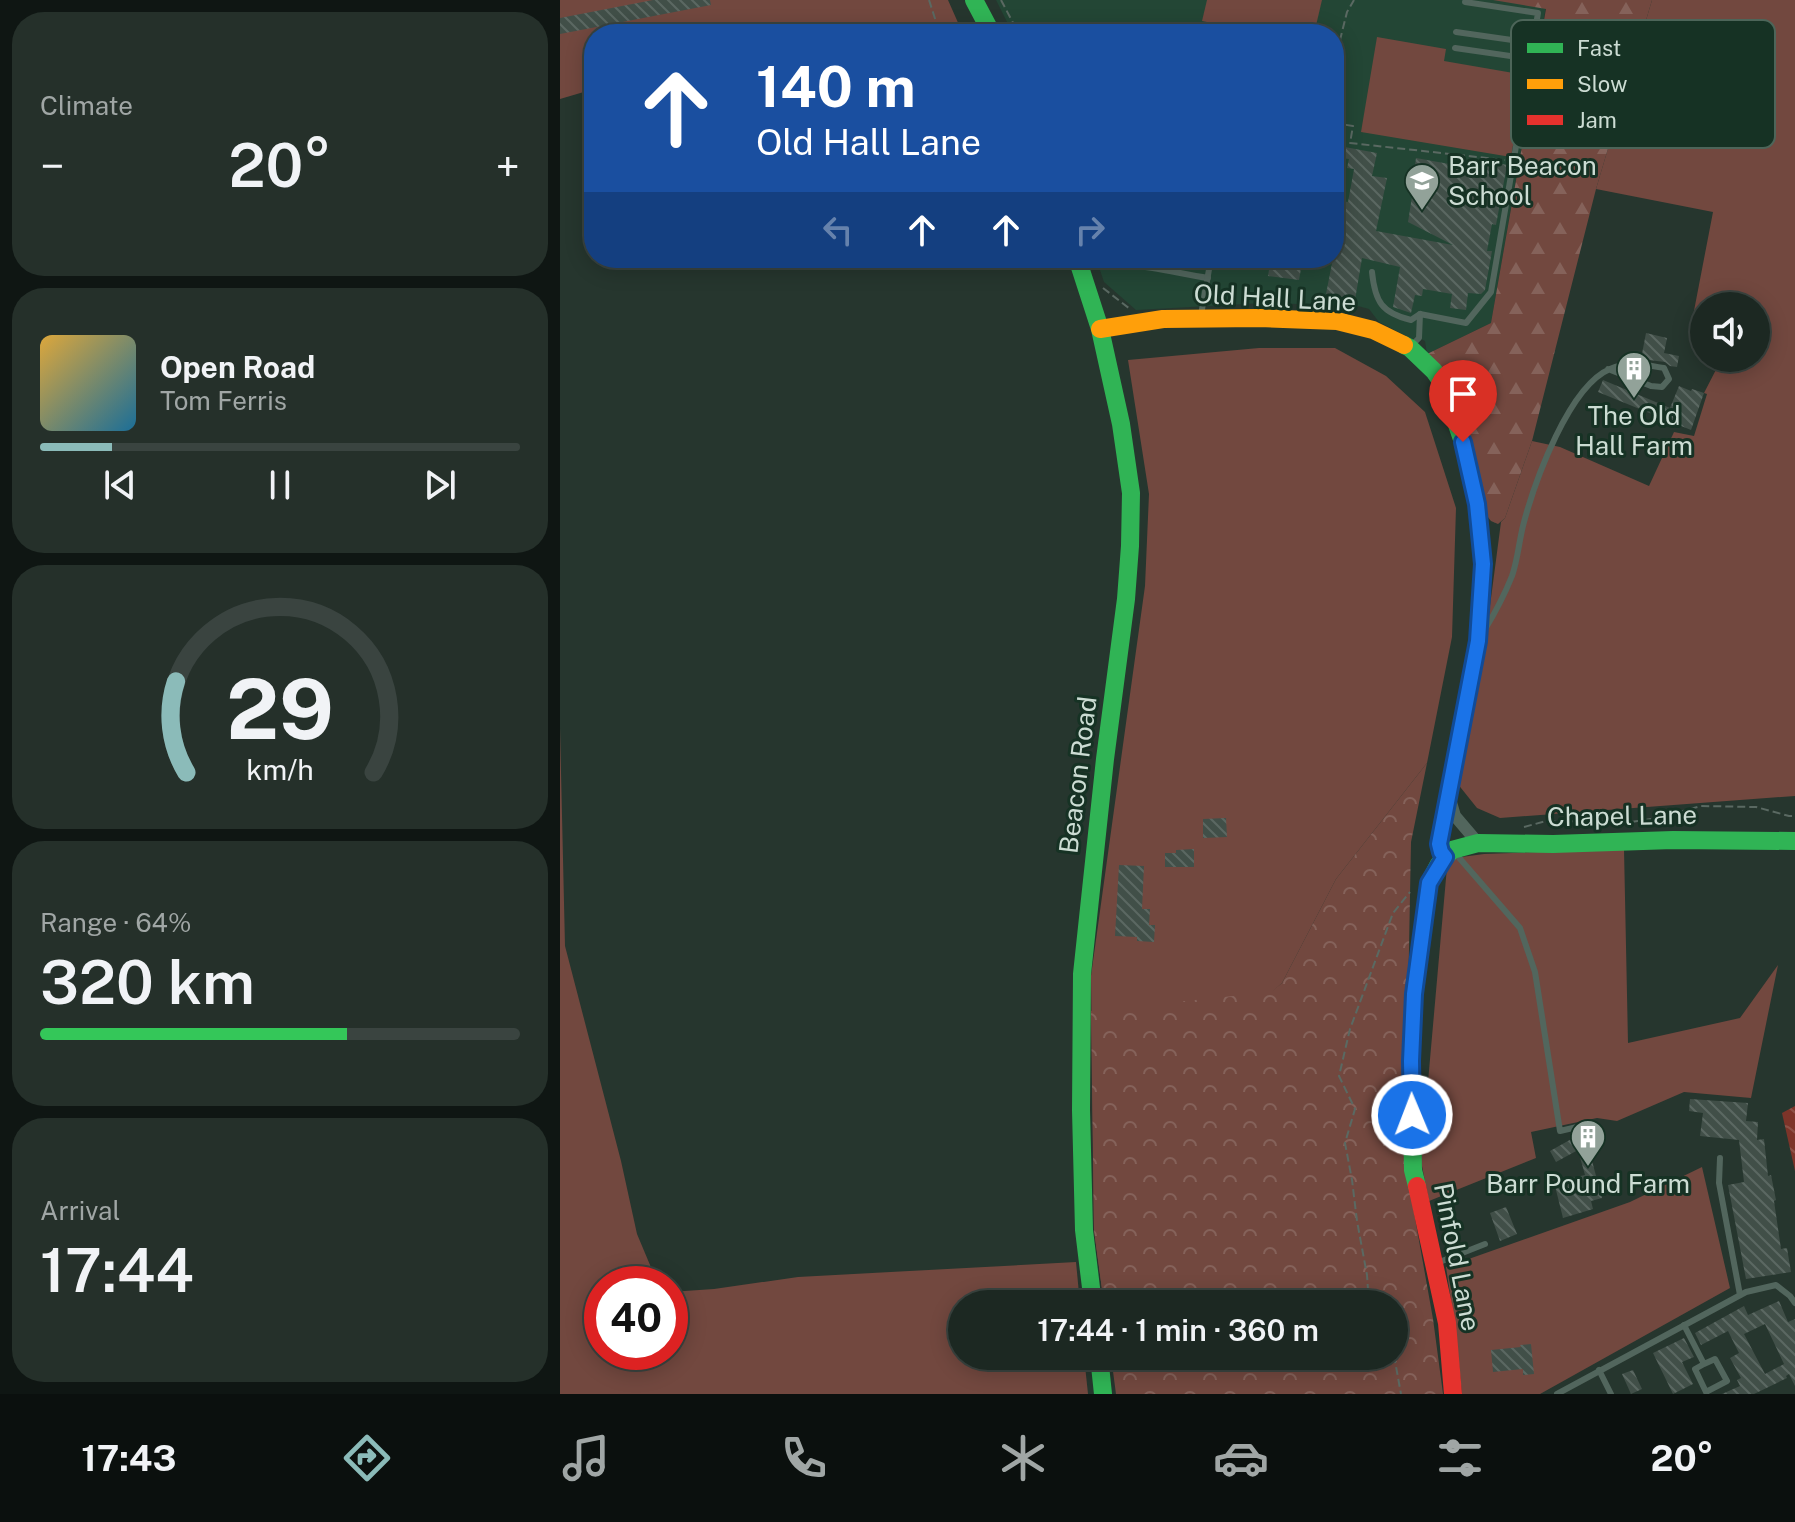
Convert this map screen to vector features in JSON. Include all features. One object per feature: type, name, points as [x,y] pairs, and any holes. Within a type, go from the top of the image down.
[{"type":"street","points":[[974,0],[987,24]]},
{"type":"street","name":"Beacon Road","points":[[1086,268],[1121,424],[1131,493],[1126,599],[1082,974],[1084,1230],[1091,1290]]},
{"type":"street","name":"Old Hall Lane","points":[[1100,329],[1163,319],[1337,321],[1373,330],[1410,348],[1443,384],[1477,504],[1483,564],[1478,641],[1439,844],[1441,852],[1449,854]]},
{"type":"street","points":[[1448,792],[1455,816],[1478,843]]},
{"type":"street","name":"Chapel Lane","points":[[1449,854],[1478,843],[1795,841]]},
{"type":"street","name":"Pinfold Lane","points":[[1449,854],[1429,883],[1414,994],[1411,1076],[1413,1170],[1447,1323],[1453,1394]]},
{"type":"street","points":[[1100,1370],[1103,1394]]},
{"type":"lane","points":[[1465,2],[1538,13],[1537,20]]},
{"type":"lane","points":[[1456,32],[1511,40]]},
{"type":"lane","points":[[1455,48],[1511,56]]},
{"type":"lane","points":[[1372,272],[1374,287],[1384,309],[1396,316],[1411,320],[1420,314],[1466,323],[1491,292],[1516,148]]},
{"type":"lane","points":[[1143,268],[1208,278]]},
{"type":"lane","points":[[1201,319],[1210,268]]},
{"type":"lane","points":[[1410,348],[1419,338],[1420,314]]},
{"type":"lane","points":[[1478,641],[1500,605],[1513,573],[1525,520],[1555,439],[1580,393],[1595,377],[1608,369],[1628,363],[1664,368],[1669,379],[1662,387],[1651,386],[1608,369]]},
{"type":"lane","points":[[1449,854],[1520,928],[1535,972],[1560,1131],[1590,1124]]},
{"type":"lane","points":[[1720,1158],[1719,1183],[1740,1295]]},
{"type":"lane","points":[[1435,1263],[1485,1244]]},
{"type":"lane","points":[[1557,1394],[1746,1292],[1776,1285],[1795,1303]]},
{"type":"lane","points":[[1684,1325],[1704,1364]]},
{"type":"lane","points":[[1715,1359],[1727,1381],[1706,1392],[1695,1369],[1704,1364],[1715,1359]]},
{"type":"lane","points":[[1599,1370],[1611,1394]]},
{"type":"path","points":[[929,0],[937,24]]},
{"type":"path","points":[[1001,0],[1014,24]]},
{"type":"path","points":[[1343,24],[1354,0]]},
{"type":"path","points":[[1344,125],[1353,126],[1350,143],[1514,161]]},
{"type":"path","points":[[1088,268],[1100,285],[1146,322]]},
{"type":"path","points":[[1518,827],[1546,821],[1631,822],[1701,806],[1756,807],[1795,816]]},
{"type":"path","points":[[1368,1290],[1345,1143],[1355,1109],[1339,1076],[1350,1029],[1393,913],[1414,887],[1429,883]]},
{"type":"path","points":[[1397,1370],[1401,1394]]},
{"type":"shaded area","name":"Barr Beacon School","points":[[996,0],[1547,0],[1544,20],[1511,20],[1511,148],[1521,148],[1491,323],[1427,354],[1425,341],[1412,339],[1379,322],[1369,309],[1358,306],[1356,309],[1336,305],[1264,303],[1136,310],[1104,282],[1099,268],[1344,268],[1344,24],[1008,24]]},
{"type":"green space","points":[[560,0],[948,0],[959,24],[584,24],[584,92],[560,99]]},
{"type":"green space","points":[[1207,0],[1322,0],[1316,24],[1217,24],[1202,21]]},
{"type":"green space","points":[[1493,0],[1652,0],[1646,20],[1544,20],[1546,9]]},
{"type":"green space","points":[[1652,0],[1795,0],[1795,796],[1500,818],[1477,808],[1457,783],[1483,659],[1501,522],[1532,441],[1560,447],[1649,486],[1674,432],[1694,436],[1707,394],[1704,393],[1715,372],[1770,372],[1770,292],[1698,292],[1713,212],[1596,189],[1608,148],[1775,148],[1775,20],[1646,20]]},
{"type":"green space","points":[[1377,37],[1446,49],[1444,61],[1511,73],[1511,157],[1361,132]]},
{"type":"green space","points":[[1522,148],[1608,148],[1532,441],[1505,518],[1498,524],[1483,511],[1427,354],[1491,323]]},
{"type":"green space","points":[[1259,348],[1335,348],[1386,376],[1425,412],[1456,508],[1452,637],[1427,763],[1336,879],[1282,983],[1186,1068],[1109,1290],[1102,1290],[1094,1230],[1091,976],[1145,586],[1149,494],[1128,360]]},
{"type":"green space","points":[[560,728],[565,946],[637,1234],[650,1266],[584,1266],[584,1370],[688,1370],[688,1291],[798,1277],[1076,1262],[1079,1290],[948,1290],[948,1370],[1085,1370],[1088,1394],[560,1394]]},
{"type":"green space","points":[[1427,763],[1411,842],[1405,1162],[1443,1394],[1116,1394],[1113,1370],[1408,1370],[1408,1290],[1102,1290],[1094,1230],[1091,1011],[1271,992],[1282,983],[1336,879]]},
{"type":"green space","points":[[1624,849],[1628,1043],[1740,1018],[1778,965],[1751,1098],[1684,1092],[1617,1121],[1597,1118],[1531,1132],[1536,1158],[1429,1201],[1421,1161],[1447,867],[1454,858],[1484,854]]},
{"type":"green space","points":[[1702,1167],[1730,1288],[1540,1394],[1462,1394],[1446,1267],[1630,1202]]},
{"type":"water","points":[[1795,1106],[1795,1171],[1782,1113]]},
{"type":"building","points":[[653,0],[710,0],[711,5],[612,24],[584,24],[584,29],[560,34],[560,18]]},
{"type":"building","points":[[1344,147],[1377,153],[1372,176],[1387,178],[1376,231],[1453,245],[1408,222],[1416,158],[1477,169],[1480,159],[1507,165],[1496,225],[1492,224],[1487,251],[1492,251],[1485,290],[1481,294],[1468,293],[1466,310],[1450,308],[1452,294],[1423,289],[1422,296],[1415,295],[1411,313],[1393,307],[1400,267],[1362,258],[1355,300],[1326,294],[1331,268],[1344,268],[1344,201],[1348,202],[1354,169],[1347,168],[1349,159],[1344,158]]},
{"type":"building","points":[[1269,268],[1301,268],[1299,280],[1268,276]]},
{"type":"building","name":"The Old Hall Farm","points":[[1646,333],[1667,338],[1664,353],[1679,356],[1677,367],[1641,359]]},
{"type":"building","name":"The Old Hall Farm","points":[[1603,380],[1670,408],[1679,386],[1704,393],[1691,430],[1598,392]]},
{"type":"building","points":[[1226,818],[1227,837],[1203,838],[1203,819]]},
{"type":"building","points":[[1194,849],[1194,867],[1165,867],[1165,853]]},
{"type":"building","points":[[1119,865],[1144,866],[1142,909],[1150,909],[1149,925],[1155,925],[1154,942],[1115,936]]},
{"type":"building","points":[[1690,1099],[1748,1103],[1746,1121],[1758,1122],[1757,1140],[1764,1139],[1768,1176],[1771,1175],[1776,1200],[1781,1249],[1787,1248],[1791,1272],[1746,1279],[1728,1185],[1744,1182],[1739,1140],[1700,1136],[1703,1113],[1689,1111]]},
{"type":"building","points":[[1585,1135],[1602,1198],[1591,1201],[1593,1209],[1563,1218],[1554,1182],[1585,1175],[1578,1150],[1556,1162],[1550,1151]]},
{"type":"building","name":"Barr Pound Farm","points":[[1506,1207],[1517,1234],[1500,1241],[1490,1213]]},
{"type":"building","points":[[1779,1301],[1788,1322],[1795,1319],[1795,1386],[1789,1374],[1787,1378],[1754,1394],[1722,1394],[1740,1386],[1737,1380],[1741,1378],[1730,1358],[1739,1353],[1728,1331],[1701,1345],[1695,1333],[1744,1306],[1748,1315]],"holes":[[[1765,1324],[1784,1364],[1765,1374],[1744,1334]]]},
{"type":"building","points":[[1684,1338],[1694,1357],[1682,1362],[1693,1384],[1673,1394],[1653,1353]]},
{"type":"building","points":[[1531,1344],[1534,1374],[1523,1375],[1523,1369],[1493,1372],[1491,1350]]},
{"type":"building","points":[[1633,1370],[1642,1389],[1631,1394],[1622,1374]]},
{"type":"traffic: fast","points":[[974,0],[987,24]]},
{"type":"traffic: fast","points":[[1080,268],[1100,329],[1121,424],[1131,493],[1126,599],[1082,974],[1084,1230],[1091,1290]]},
{"type":"traffic: fast","points":[[1404,345],[1434,371],[1443,384],[1463,442],[1477,504],[1483,564],[1478,641],[1439,844],[1445,857]]},
{"type":"traffic: fast","points":[[1417,1186],[1413,1170],[1411,1061],[1414,994],[1429,883],[1439,864],[1452,850],[1478,843],[1795,841]]},
{"type":"traffic: fast","points":[[1100,1370],[1103,1394]]},
{"type":"traffic: slow","points":[[1100,329],[1163,319],[1337,321],[1373,330],[1404,345]]},
{"type":"traffic: jam","points":[[1417,1186],[1447,1323],[1453,1394]]},
{"type":"place","name":"Barr Beacon School","points":[[1422,212]]},
{"type":"place","name":"The Old Hall Farm","points":[[1634,400]]},
{"type":"place","name":"Barr Pound Farm","points":[[1588,1168]]},
{"type":"route","points":[[1412,1115],[1414,994],[1426,899],[1429,883],[1445,857],[1439,844],[1478,641],[1483,564],[1477,504],[1463,442]]}]
